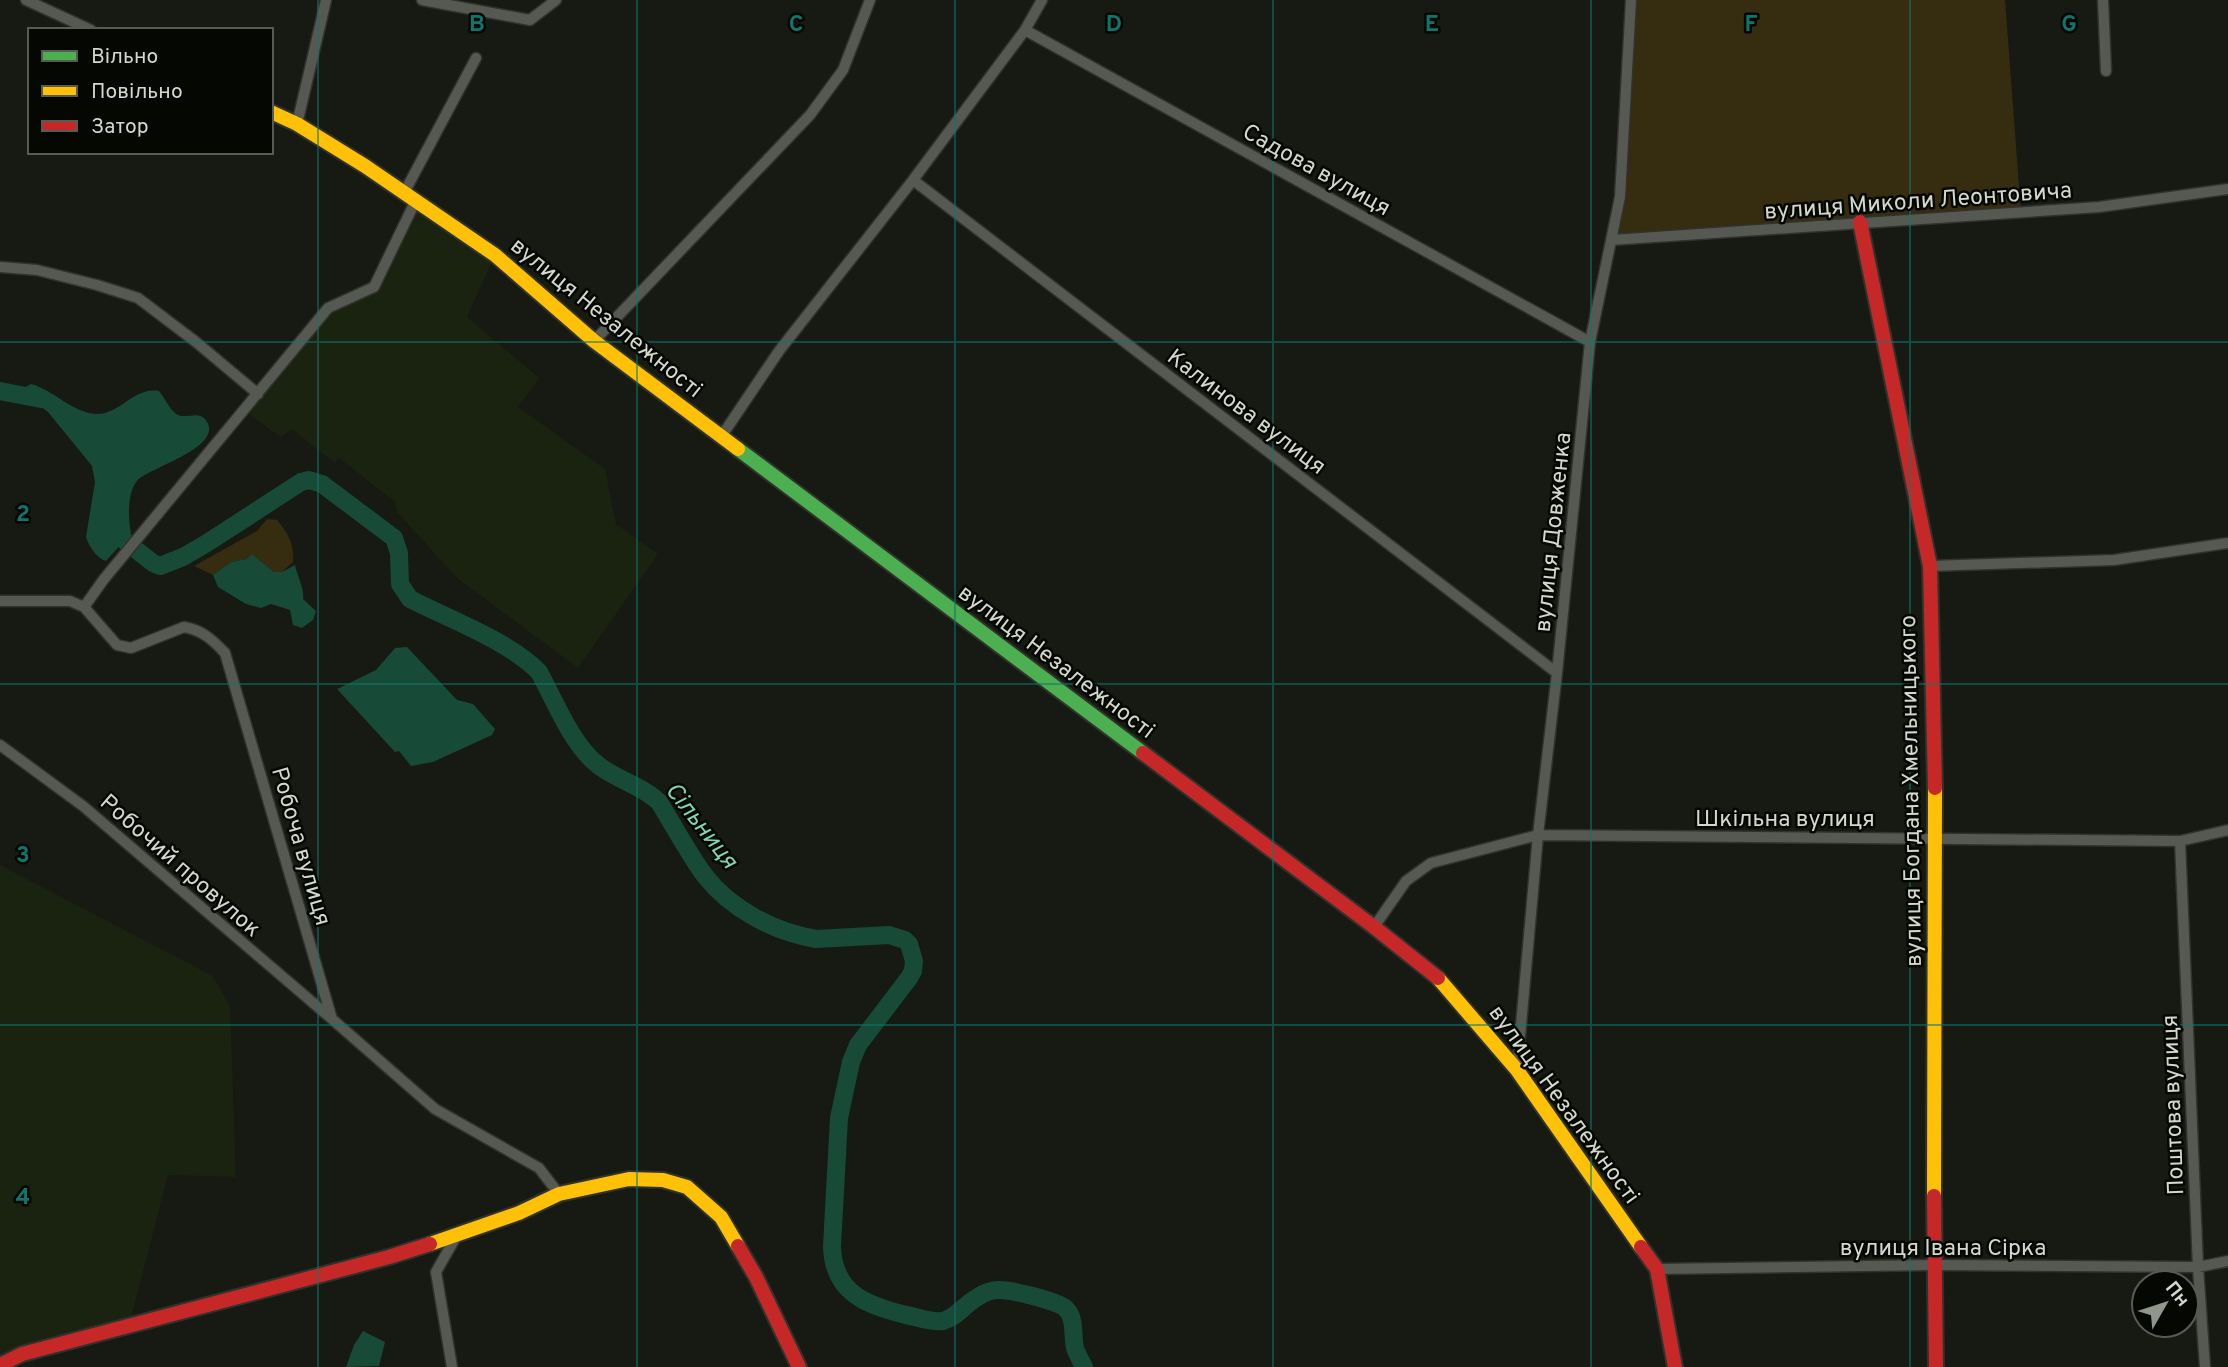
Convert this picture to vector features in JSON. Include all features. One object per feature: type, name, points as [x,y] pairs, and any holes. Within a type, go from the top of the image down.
[{"type":"street","points":[[26,0],[87,28]]},
{"type":"street","points":[[297,124],[326,0]]},
{"type":"street","points":[[422,0],[530,20],[556,0]]},
{"type":"street","points":[[594,341],[810,115],[843,70],[870,0]]},
{"type":"street","points":[[1031,20],[1033,0]]},
{"type":"street","points":[[721,437],[779,351],[913,180],[1025,30],[1042,0]]},
{"type":"street","name":"вулиця Довженка","points":[[1517,1070],[1538,835],[1590,342],[1620,197],[1631,0]]},
{"type":"street","points":[[2103,0],[2106,71]]},
{"type":"street","name":"Садова вулиця","points":[[1025,30],[1590,342]]},
{"type":"street","points":[[0,601],[70,601],[84,607],[139,536],[328,308],[374,287],[410,196],[476,58]]},
{"type":"street","name":"вулиця Незалежності","points":[[273,113],[297,124],[410,196],[495,255],[594,341],[1374,927],[1443,982],[1517,1070],[1657,1269],[1675,1367]]},
{"type":"street","name":"Калинова вулиця","points":[[913,180],[1557,673]]},
{"type":"street","name":"вулиця Миколи Леонтовича","points":[[1611,240],[2099,206],[2228,189]]},
{"type":"street","name":"вулиця Богдана Хмельницького","points":[[1860,222],[1930,566],[1936,838],[1936,1367]]},
{"type":"street","points":[[0,267],[37,270],[97,285],[138,299],[196,342],[258,394]]},
{"type":"street","points":[[1930,566],[2114,560],[2228,543]]},
{"type":"street","name":"Робоча вулиця","points":[[84,607],[117,645],[131,648],[184,627],[213,639],[225,653],[332,1019]]},
{"type":"street","name":"Робочий провулок","points":[[0,745],[83,806],[332,1019]]},
{"type":"street","name":"Шкільна вулиця","points":[[1374,927],[1406,881],[1431,863],[1538,835],[2180,841],[2228,830]]},
{"type":"street","name":"Поштова вулиця","points":[[2180,841],[2198,1267],[2205,1367]]},
{"type":"street","points":[[332,1019],[435,1110],[539,1168],[559,1194]]},
{"type":"street","points":[[0,1365],[22,1354],[389,1257],[457,1236],[519,1213],[559,1194],[629,1179],[663,1180],[687,1187],[721,1217],[756,1277],[799,1367]]},
{"type":"street","points":[[452,1367],[436,1272],[457,1236]]},
{"type":"street","name":"вулиця Івана Сірка","points":[[1657,1269],[1934,1265],[2198,1267],[2228,1261]]},
{"type":"shaded area","points":[[1631,0],[2005,0],[2021,212],[1611,240],[1619,199]]},
{"type":"shaded area","points":[[416,200],[495,255],[467,317],[539,378],[518,407],[605,469],[616,524],[658,554],[578,668],[456,577],[397,512],[395,502],[339,458],[335,463],[292,429],[281,437],[244,411],[328,308],[374,287]]},
{"type":"shaded area","points":[[31,384],[79,410],[97,414],[113,410],[142,393],[159,391],[175,413],[182,416],[198,415],[205,419],[209,429],[205,439],[183,456],[137,481],[130,499],[131,533],[106,561],[93,551],[86,537],[95,482],[92,466],[48,412],[36,403],[19,397],[20,390]]},
{"type":"shaded area","points":[[267,519],[277,520],[292,544],[293,562],[282,572],[274,572],[252,555],[247,559],[231,562],[213,575],[194,566],[257,531]]},
{"type":"shaded area","points":[[252,554],[274,572],[282,572],[295,565],[303,599],[316,611],[313,620],[302,628],[293,625],[290,610],[271,604],[261,608],[246,604],[218,587],[213,575],[231,562],[247,559]]},
{"type":"shaded area","points":[[407,647],[457,700],[473,704],[495,729],[492,735],[433,762],[411,766],[337,689],[376,670],[395,648]]},
{"type":"shaded area","points":[[0,865],[213,976],[230,1006],[236,1177],[168,1175],[129,1326],[0,1365]]},
{"type":"shaded area","points":[[363,1331],[385,1342],[379,1366],[346,1367],[354,1345]]},
{"type":"waterway","name":"Сільниця","points":[[0,391],[41,399]]},
{"type":"waterway","name":"Сільниця","points":[[112,523],[116,534],[160,566],[207,543],[301,482],[309,480],[322,484],[394,538],[399,553],[400,584],[410,599],[512,650],[539,672],[580,746],[605,770],[645,791],[659,802],[705,876],[727,899],[769,925],[800,936],[816,939],[889,935],[905,940],[909,944],[914,961],[913,971],[858,1045],[851,1062],[839,1118],[832,1246],[838,1275],[845,1286],[865,1301],[891,1311],[934,1321],[948,1319],[985,1293],[993,1291],[1012,1291],[1053,1302],[1065,1308],[1071,1316],[1075,1348],[1084,1367]]},
{"type":"traffic: fast","points":[[738,449],[1143,753]]},
{"type":"traffic: slow","points":[[273,113],[297,124],[365,166],[495,255],[594,341],[738,449]]},
{"type":"traffic: slow","points":[[1934,1196],[1935,788]]},
{"type":"traffic: slow","points":[[1438,978],[1517,1070],[1641,1247]]},
{"type":"traffic: slow","points":[[430,1244],[519,1213],[559,1194],[629,1179],[663,1180],[687,1187],[721,1217],[738,1246]]},
{"type":"traffic: jam","points":[[1860,222],[1930,566],[1935,788]]},
{"type":"traffic: jam","points":[[1143,753],[1438,978]]},
{"type":"traffic: jam","points":[[1934,1196],[1936,1367]]},
{"type":"traffic: jam","points":[[0,1365],[22,1354],[430,1244]]},
{"type":"traffic: jam","points":[[738,1246],[756,1277],[799,1367]]},
{"type":"traffic: jam","points":[[1641,1247],[1657,1269],[1675,1367]]}]
